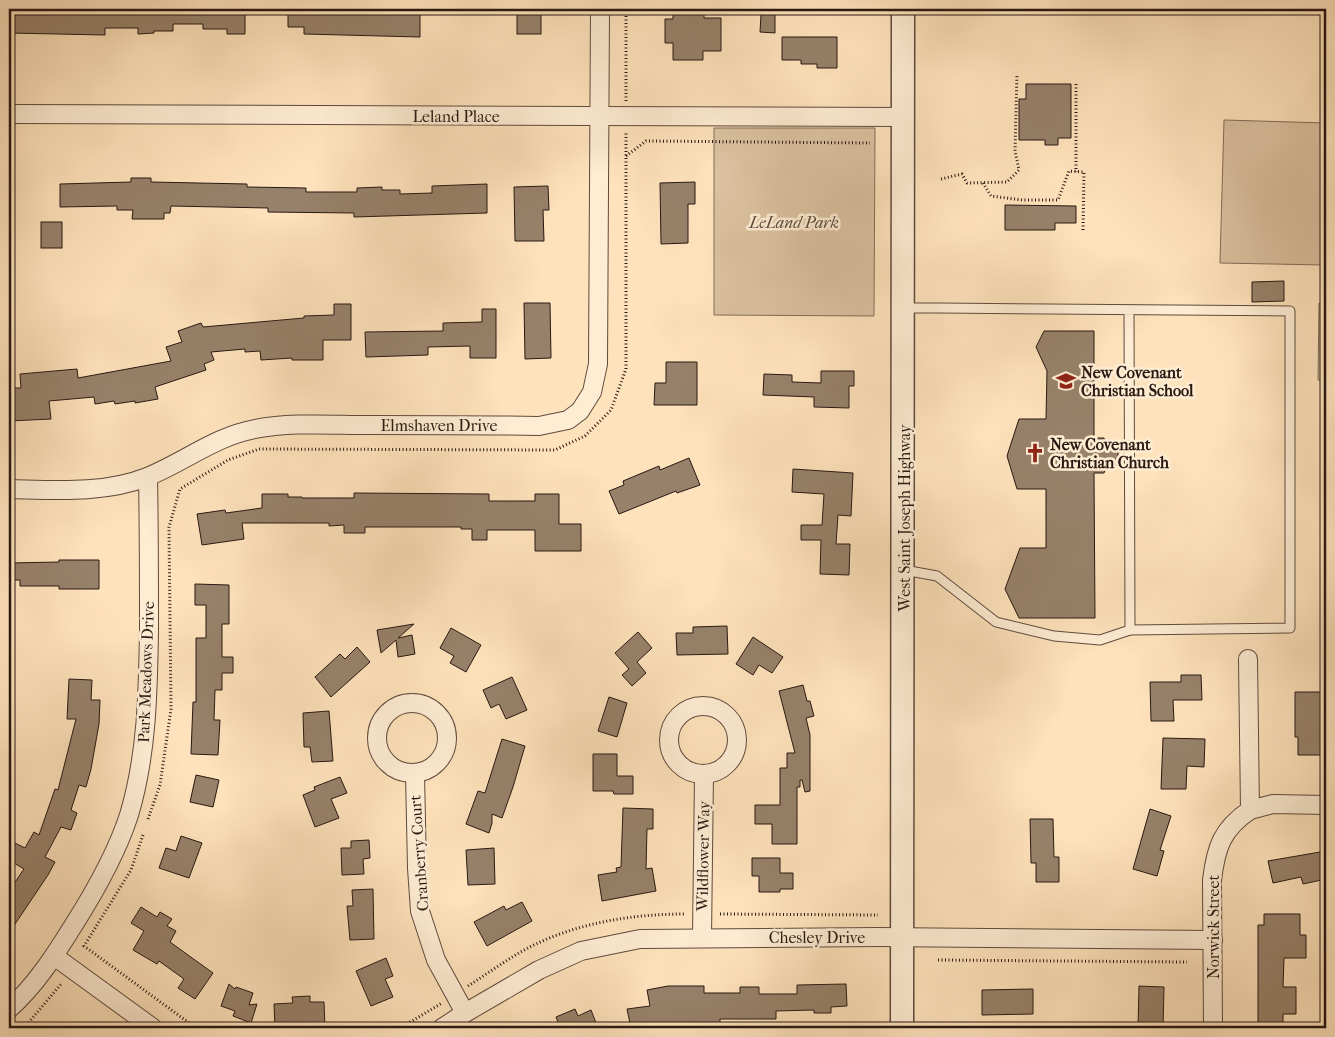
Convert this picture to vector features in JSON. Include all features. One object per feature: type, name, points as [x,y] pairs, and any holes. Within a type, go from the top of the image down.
[{"type":"street","name":"Elmshaven Drive","points":[[9,489],[64,490],[118,487],[148,477],[223,439],[240,432],[258,428],[327,425],[539,426],[568,420],[580,411],[592,392],[598,364],[600,9]]},
{"type":"street","name":"West Saint Joseph Highway","points":[[902,1028],[904,570],[903,9]]},
{"type":"street","name":"Leland Place","points":[[9,114],[903,117]]},
{"type":"street","name":"Park Meadows Drive","points":[[9,1009],[19,1000],[54,956],[91,898],[128,815],[143,750],[148,684],[148,477]]},
{"type":"street","points":[[1248,659],[1250,810],[1273,804],[1326,805]]},
{"type":"street","name":"Cranberry Court","points":[[415,703],[427,706],[436,712],[444,722],[447,733],[447,745],[444,756],[436,765],[426,771],[414,774],[403,773],[392,768],[381,755],[377,738],[384,716],[393,708],[415,703]]},
{"type":"street","name":"Cranberry Court","points":[[414,774],[420,911],[436,960],[465,1013]]},
{"type":"street","name":"Wildflower Way","points":[[702,937],[704,774]]},
{"type":"street","name":"Norwick Street","points":[[1213,1028],[1212,880],[1214,860],[1220,842],[1227,830],[1250,810]]},
{"type":"street","name":"Chesley Drive","points":[[442,1028],[539,970],[581,951],[640,939],[702,937],[1213,940]]},
{"type":"street","points":[[54,956],[153,1028]]},
{"type":"lane","points":[[904,308],[1290,311],[1290,628],[1130,630],[1100,640],[1054,636],[996,622],[937,576],[904,570]]},
{"type":"lane","points":[[1129,310],[1130,630]]},
{"type":"path","points":[[147,823],[160,786],[171,709],[169,527],[180,489],[228,460],[259,449],[555,450],[586,436],[611,410],[626,369],[626,9]]},
{"type":"path","points":[[941,179],[962,174],[967,183],[1006,182],[1019,170],[1015,151],[1017,74]]},
{"type":"path","points":[[1076,84],[1076,172]]},
{"type":"path","points":[[626,156],[646,141],[870,143]]},
{"type":"path","points":[[983,183],[990,196],[1022,200],[1058,200],[1069,172],[1084,172],[1083,230]]},
{"type":"path","points":[[24,1028],[60,987],[131,870],[144,833]]},
{"type":"path","points":[[84,946],[196,1028]]},
{"type":"path","points":[[938,960],[1187,962]]},
{"type":"green space","points":[[1224,120],[1326,123],[1324,265],[1220,263]]},
{"type":"green space","name":"LeLand Park","points":[[714,128],[875,128],[874,316],[714,315]]},
{"type":"green space","points":[[1319,303],[1326,303],[1326,380],[1318,380]]},
{"type":"building","points":[[9,9],[245,9],[245,34],[227,34],[227,29],[203,29],[203,24],[173,24],[173,31],[154,31],[154,33],[138,34],[138,28],[105,28],[105,35],[9,33]]},
{"type":"building","points":[[288,9],[393,9],[393,11],[420,11],[420,37],[304,34],[304,27],[288,27]]},
{"type":"building","points":[[517,9],[541,9],[541,34],[517,34]]},
{"type":"building","points":[[673,10],[704,10],[704,18],[721,18],[721,51],[703,51],[703,60],[673,60],[673,43],[665,43],[665,19],[673,19]]},
{"type":"building","points":[[761,14],[775,14],[775,33],[760,32]]},
{"type":"building","points":[[782,37],[837,37],[837,68],[817,68],[817,64],[801,64],[801,60],[782,60]]},
{"type":"building","points":[[1026,84],[1071,84],[1071,138],[1058,138],[1058,145],[1045,145],[1045,140],[1019,140],[1019,99],[1026,99]]},
{"type":"building","points":[[131,178],[151,178],[151,182],[247,184],[247,187],[306,188],[306,192],[357,192],[357,188],[382,187],[382,190],[400,190],[400,194],[432,193],[432,186],[487,184],[487,213],[354,217],[354,213],[268,212],[268,208],[171,206],[170,213],[164,213],[164,219],[132,219],[133,210],[117,210],[117,206],[60,207],[60,184],[131,182]]},
{"type":"building","points":[[695,182],[695,204],[688,204],[688,243],[661,244],[660,183]]},
{"type":"building","points":[[548,186],[549,210],[543,210],[544,241],[515,241],[514,187]]},
{"type":"building","points":[[1005,205],[1076,206],[1076,223],[1055,223],[1055,230],[1005,230]]},
{"type":"building","points":[[41,222],[62,222],[62,248],[41,248]]},
{"type":"building","points":[[1284,281],[1284,301],[1252,302],[1252,282]]},
{"type":"building","points":[[524,303],[550,303],[551,358],[525,359]]},
{"type":"building","points":[[334,304],[351,304],[351,340],[323,340],[323,360],[292,360],[292,358],[261,360],[260,351],[245,352],[245,349],[211,352],[214,360],[204,364],[206,370],[155,387],[158,399],[115,404],[114,401],[95,404],[94,397],[49,401],[51,419],[9,421],[9,388],[21,388],[20,374],[77,369],[78,378],[171,361],[166,347],[182,342],[178,331],[201,323],[203,327],[304,318],[304,316],[334,315]]},
{"type":"building","points":[[482,309],[496,309],[496,358],[470,358],[470,346],[428,347],[428,355],[366,357],[365,332],[443,331],[443,323],[482,322]]},
{"type":"building","points":[[1044,331],[1094,331],[1094,438],[1104,438],[1106,445],[1118,445],[1118,465],[1107,465],[1104,473],[1094,473],[1095,618],[1019,618],[1005,589],[1020,548],[1046,548],[1046,489],[1017,489],[1007,456],[1019,419],[1046,419],[1047,371],[1036,347]]},
{"type":"building","points":[[666,362],[697,362],[697,405],[654,405],[655,383],[666,383]]},
{"type":"building","points":[[821,371],[854,371],[854,386],[849,386],[849,408],[814,407],[814,397],[763,395],[764,374],[792,375],[792,382],[821,383]]},
{"type":"building","points":[[689,458],[700,485],[677,493],[676,491],[619,514],[609,491],[624,485],[623,481],[659,466],[660,470]]},
{"type":"building","points":[[793,469],[853,473],[851,516],[838,515],[836,544],[850,544],[849,575],[820,574],[821,540],[801,540],[801,525],[822,525],[824,494],[792,492]]},
{"type":"building","points":[[354,493],[489,494],[489,501],[535,501],[535,494],[559,494],[559,524],[581,524],[581,551],[535,551],[535,530],[487,530],[487,540],[472,540],[472,529],[461,529],[461,527],[365,527],[365,533],[344,533],[344,525],[329,526],[329,523],[242,523],[244,539],[202,545],[197,514],[225,510],[226,513],[262,508],[262,494],[288,494],[288,497],[302,498],[354,498]]},
{"type":"building","points":[[59,560],[99,560],[99,589],[59,589],[59,586],[20,586],[20,580],[9,580],[9,563],[59,562]]},
{"type":"building","points":[[195,584],[229,585],[229,624],[222,624],[222,657],[233,657],[233,673],[222,673],[222,690],[215,690],[214,720],[220,720],[218,755],[191,754],[193,702],[196,702],[196,638],[206,638],[206,605],[195,605]]},
{"type":"building","points":[[414,624],[398,638],[412,635],[415,654],[398,657],[396,640],[381,653],[377,630]]},
{"type":"building","points":[[727,626],[728,654],[677,655],[676,633],[693,633],[693,627]]},
{"type":"building","points":[[451,628],[481,645],[466,672],[450,663],[454,656],[440,648]]},
{"type":"building","points":[[638,632],[652,648],[637,662],[646,673],[632,686],[622,675],[629,669],[615,653]]},
{"type":"building","points":[[753,637],[783,657],[772,673],[759,665],[753,675],[736,664]]},
{"type":"building","points":[[357,647],[370,662],[331,697],[315,677],[340,654],[345,659]]},
{"type":"building","points":[[1181,675],[1201,675],[1202,700],[1173,700],[1174,721],[1151,721],[1150,682],[1181,682]]},
{"type":"building","points":[[512,677],[527,710],[506,719],[499,704],[491,708],[483,690]]},
{"type":"building","points":[[69,679],[92,680],[91,700],[100,700],[99,724],[91,769],[86,787],[79,785],[71,810],[77,813],[71,830],[61,827],[45,857],[55,862],[9,933],[9,891],[24,869],[9,860],[9,854],[15,843],[25,848],[34,832],[39,835],[55,789],[58,790],[76,719],[67,719]]},
{"type":"building","points":[[803,685],[807,701],[810,701],[814,716],[806,718],[810,735],[810,791],[805,792],[802,780],[800,780],[800,787],[797,787],[797,844],[772,844],[772,824],[755,824],[755,805],[780,805],[780,768],[787,768],[787,753],[795,753],[779,691]]},
{"type":"building","points":[[1295,692],[1325,692],[1324,755],[1298,755],[1298,737],[1295,737]]},
{"type":"building","points":[[609,697],[627,703],[617,737],[598,731]]},
{"type":"building","points":[[329,711],[333,761],[312,762],[310,747],[304,747],[303,713]]},
{"type":"building","points":[[1163,738],[1205,739],[1204,767],[1187,766],[1186,789],[1161,789]]},
{"type":"building","points":[[502,739],[525,746],[502,818],[492,814],[489,833],[466,824],[478,791],[485,793]]},
{"type":"building","points":[[593,754],[617,754],[617,776],[633,776],[633,794],[593,791]]},
{"type":"building","points":[[196,775],[219,780],[213,807],[190,802]]},
{"type":"building","points":[[340,777],[347,793],[331,799],[339,818],[315,827],[303,795],[315,790],[314,787]]},
{"type":"building","points":[[623,808],[653,809],[653,829],[647,829],[646,869],[652,868],[656,891],[602,901],[598,875],[617,872],[616,868],[621,867]]},
{"type":"building","points":[[1150,809],[1171,816],[1160,850],[1164,851],[1157,876],[1133,869]]},
{"type":"building","points":[[1030,819],[1053,819],[1054,857],[1059,857],[1059,882],[1036,882],[1036,863],[1031,863]]},
{"type":"building","points":[[181,836],[202,843],[189,878],[159,868],[166,848],[176,851]]},
{"type":"building","points":[[369,840],[370,858],[363,859],[364,874],[342,875],[341,848],[351,848],[351,841]]},
{"type":"building","points":[[494,848],[495,884],[468,885],[466,850]]},
{"type":"building","points":[[1326,851],[1326,879],[1303,884],[1301,877],[1273,883],[1268,861]]},
{"type":"building","points":[[752,858],[780,858],[780,873],[793,873],[793,889],[780,889],[780,892],[759,892],[759,876],[752,876]]},
{"type":"building","points":[[373,889],[374,939],[350,940],[347,906],[353,906],[352,890]]},
{"type":"building","points":[[522,902],[532,921],[487,946],[474,922],[504,906],[506,910]]},
{"type":"building","points":[[141,907],[157,917],[160,912],[172,919],[167,926],[176,931],[170,942],[213,973],[195,999],[178,988],[184,979],[159,961],[157,964],[133,950],[144,931],[131,923]]},
{"type":"building","points":[[1264,914],[1300,914],[1300,935],[1306,935],[1306,958],[1284,958],[1283,987],[1296,987],[1296,1014],[1283,1014],[1283,1028],[1258,1028],[1258,925],[1264,925]]},
{"type":"building","points":[[386,958],[393,976],[385,979],[393,997],[371,1006],[356,971]]},
{"type":"building","points":[[229,984],[235,989],[236,987],[253,993],[249,1005],[257,1004],[251,1023],[233,1016],[235,1011],[221,1006]]},
{"type":"building","points":[[846,984],[847,1006],[831,1007],[831,1013],[814,1013],[814,1010],[776,1011],[776,1019],[720,1019],[720,1025],[667,1024],[668,1028],[631,1028],[627,1009],[650,1006],[647,990],[668,986],[704,986],[704,993],[740,993],[740,987],[759,987],[759,994],[797,994],[797,985]]},
{"type":"building","points":[[1139,986],[1164,987],[1163,1028],[1138,1028]]},
{"type":"building","points":[[1033,989],[1033,1014],[982,1015],[982,990]]},
{"type":"building","points":[[310,996],[310,1002],[324,1002],[325,1028],[275,1028],[274,1004],[293,1003],[292,997]]},
{"type":"building","points":[[575,1009],[578,1016],[591,1010],[598,1028],[551,1028],[559,1025],[556,1017]]},
{"type":"place","name":"New Covenant Christian School","points":[[1066,381]]},
{"type":"place","name":"New Covenant Christian Church","points":[[1035,453]]}]
